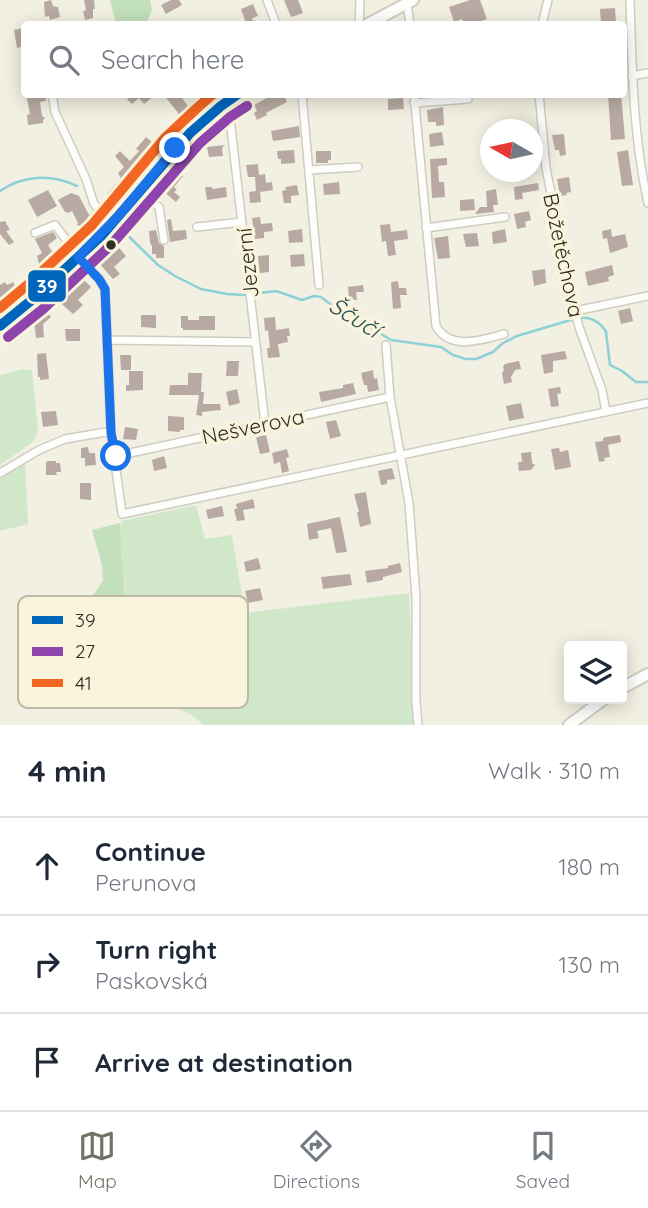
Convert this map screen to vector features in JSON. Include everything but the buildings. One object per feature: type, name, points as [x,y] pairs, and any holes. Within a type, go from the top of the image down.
[{"type":"main road","points":[[374,21],[410,2]]},
{"type":"main road","points":[[0,326],[111,225],[181,142],[202,121],[233,98]]},
{"type":"main road","points":[[627,685],[648,674]]},
{"type":"main road","points":[[569,725],[597,704]]},
{"type":"street","points":[[267,0],[275,21]]},
{"type":"street","points":[[359,21],[360,0]]},
{"type":"street","points":[[543,21],[548,0]]},
{"type":"street","points":[[630,0],[636,134],[648,203]]},
{"type":"street","points":[[410,2],[410,21]]},
{"type":"street","points":[[632,76],[648,73]]},
{"type":"street","points":[[52,98],[55,112],[86,179],[94,204],[111,225]]},
{"type":"street","points":[[302,98],[318,285]]},
{"type":"street","name":"Božetěchova","points":[[539,98],[546,168],[575,312],[602,390],[606,412]]},
{"type":"street","points":[[468,99],[414,99],[436,326],[440,333],[455,341],[475,341],[504,334]]},
{"type":"street","name":"Jezerní","points":[[222,105],[230,119],[265,424]]},
{"type":"street","points":[[309,170],[358,167]]},
{"type":"street","points":[[139,192],[159,207],[164,240]]},
{"type":"street","points":[[426,228],[505,217]]},
{"type":"street","points":[[197,227],[242,222]]},
{"type":"street","points":[[35,233],[55,225],[105,289],[111,433],[122,514],[648,403]]},
{"type":"street","points":[[575,312],[648,296]]},
{"type":"street","points":[[107,340],[255,342]]},
{"type":"street","points":[[386,345],[390,397],[409,503],[416,597],[418,725]]},
{"type":"street","name":"Nešverova","points":[[116,456],[390,397]]},
{"type":"street","points":[[0,473],[39,450],[65,439],[111,433]]},
{"type":"green space","points":[[110,0],[150,0],[152,10],[147,21],[115,21]]},
{"type":"green space","points":[[22,369],[32,370],[38,431],[33,442],[0,465],[0,375]]},
{"type":"green space","points":[[25,463],[28,524],[0,531],[0,479]]},
{"type":"green space","points":[[196,505],[205,539],[232,535],[242,596],[126,596],[119,529],[122,521]]},
{"type":"green space","points":[[120,523],[125,596],[92,596],[103,581],[102,565],[92,530]]},
{"type":"green space","points":[[409,593],[416,725],[204,725],[178,708],[248,708],[248,613]]},
{"type":"waterway","name":"Ščučí","points":[[0,191],[18,182],[37,178],[57,179],[77,186]]},
{"type":"waterway","name":"Ščučí","points":[[118,226],[158,265],[201,289],[244,295],[276,291],[302,300],[321,297],[334,307],[354,312],[365,324],[391,340],[441,347],[466,359],[476,359],[493,352],[517,336],[574,319]]},
{"type":"waterway","name":"Ščučí","points":[[580,318],[595,321],[606,332],[610,365],[636,382],[648,382]]},
{"type":"transit line","name":"41","points":[[0,308],[92,225],[165,138],[209,98]]},
{"type":"transit line","name":"39","points":[[0,326],[102,235],[190,133],[232,98]]},
{"type":"transit line","name":"27","points":[[8,337],[43,309],[112,244],[200,143],[247,106]]},
{"type":"route","points":[[116,456],[111,433],[105,289],[78,257],[113,222],[175,148]]}]
